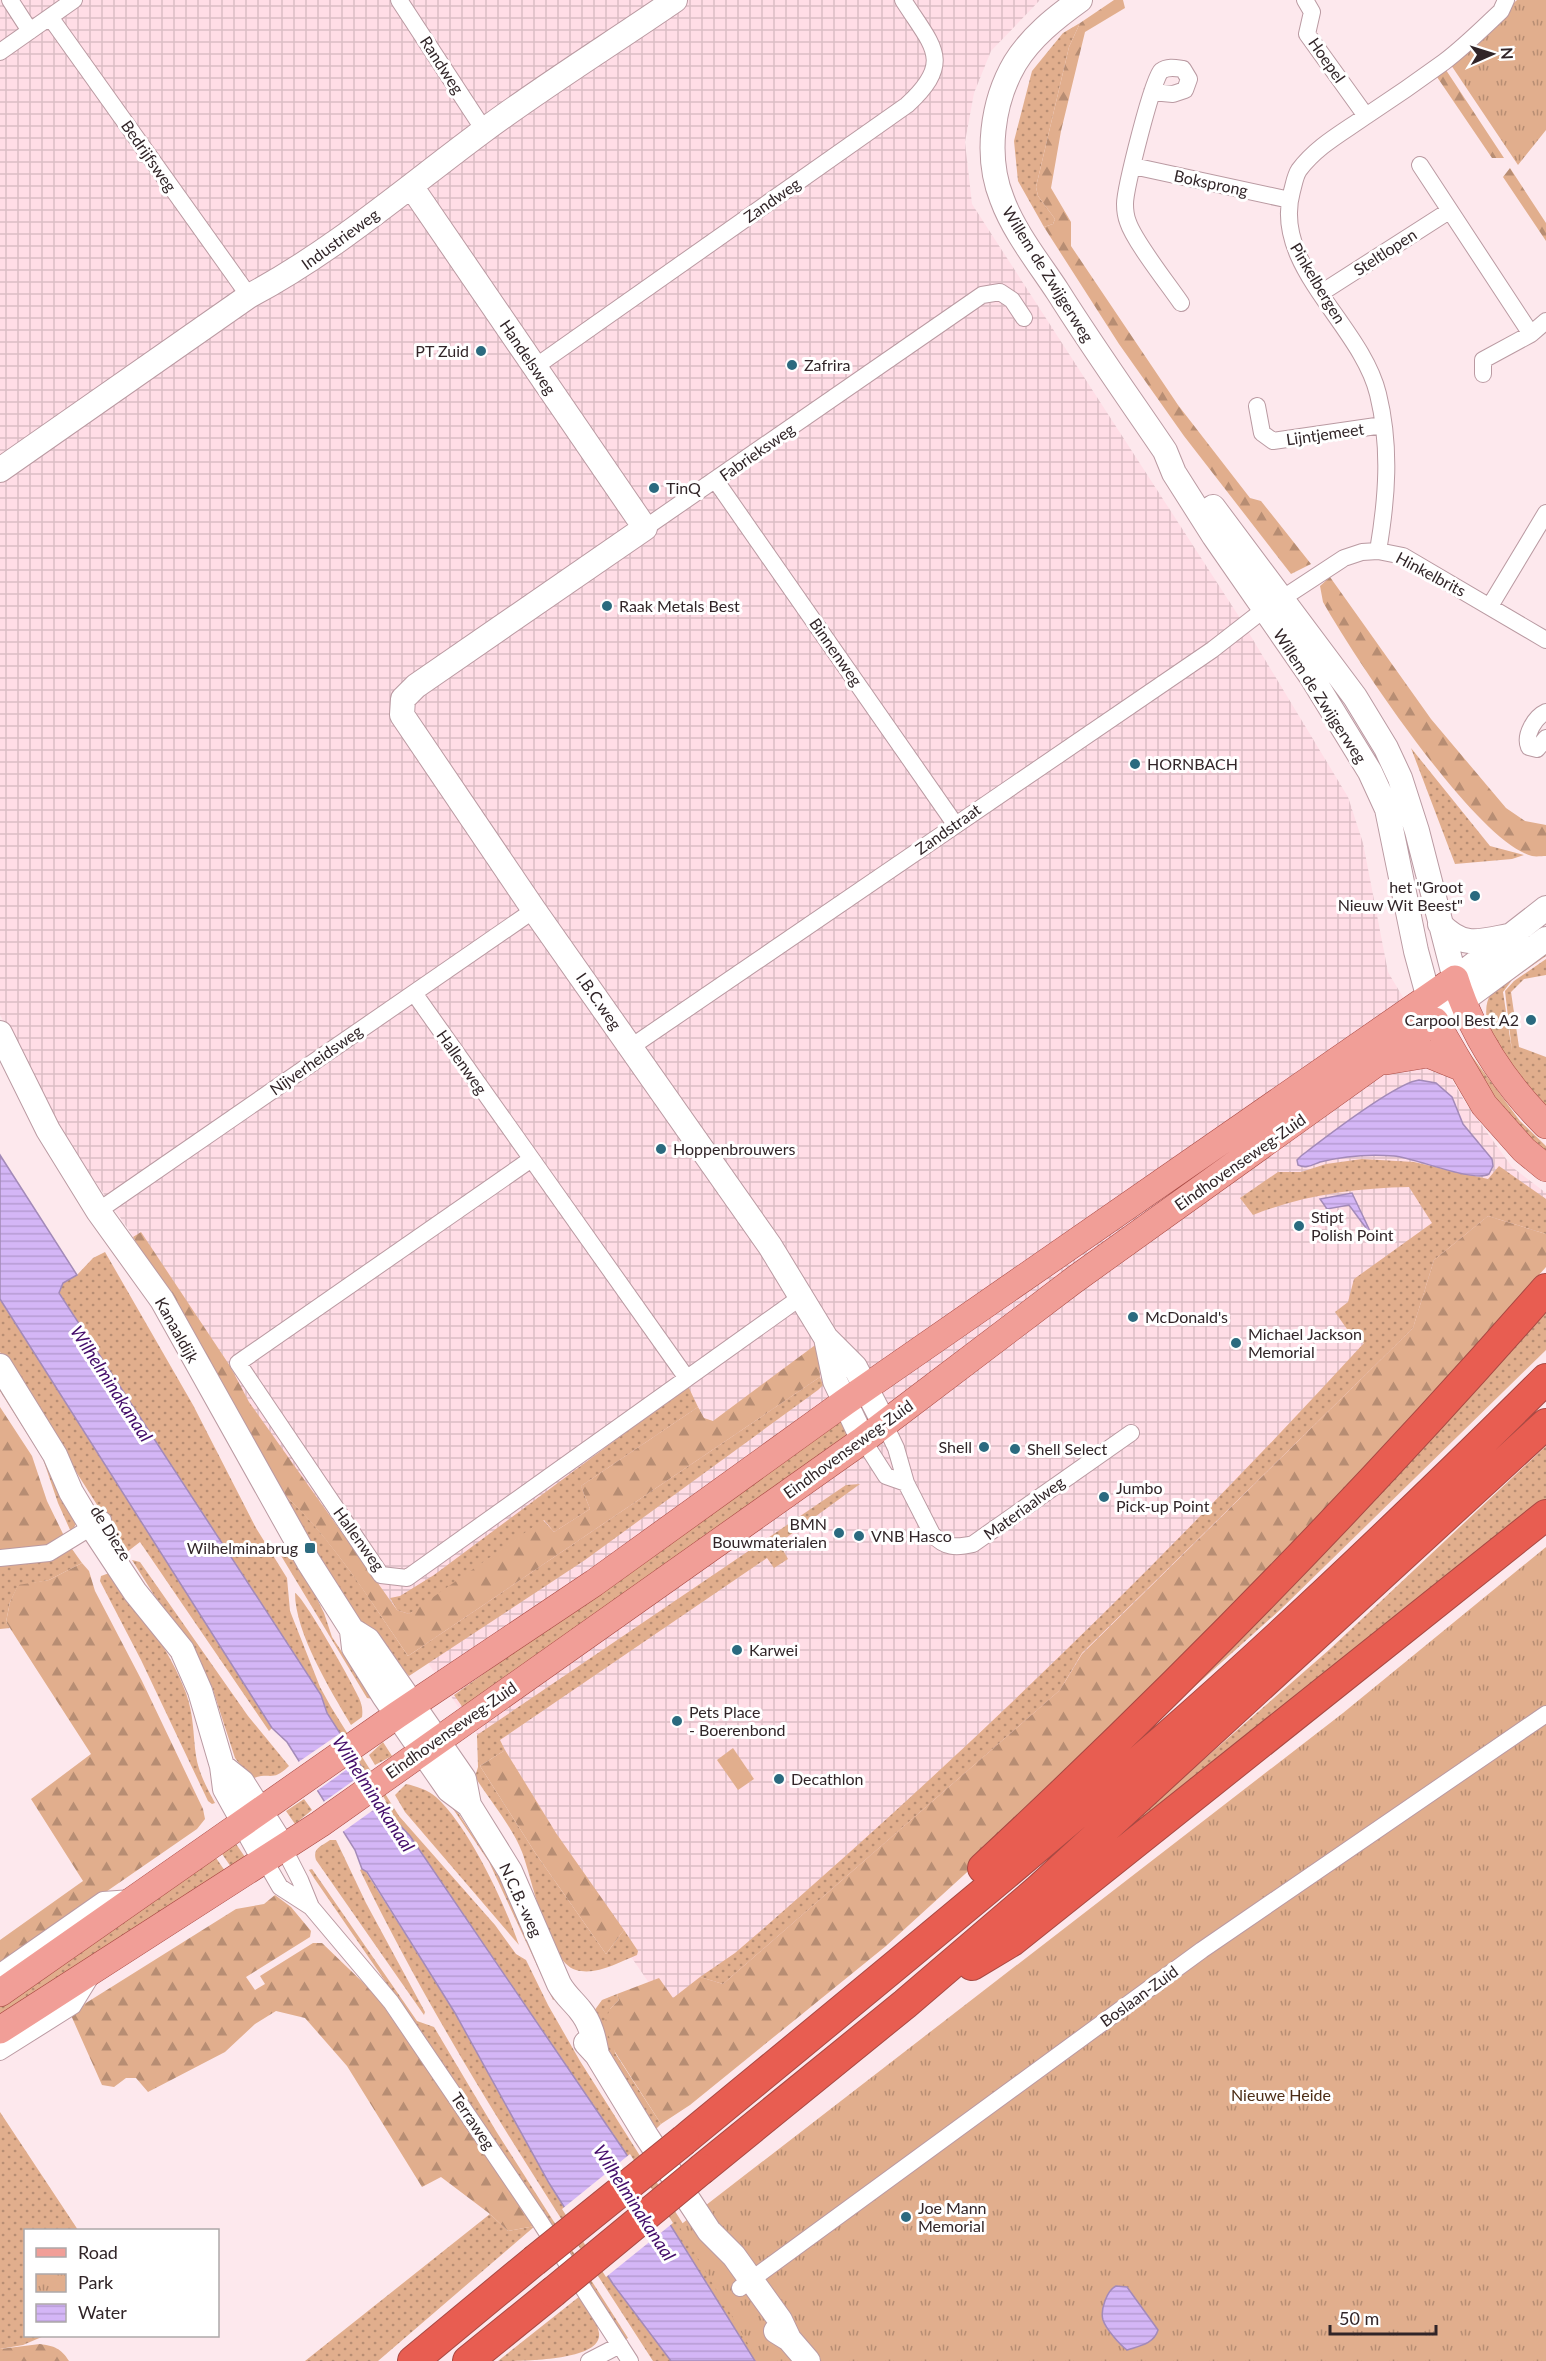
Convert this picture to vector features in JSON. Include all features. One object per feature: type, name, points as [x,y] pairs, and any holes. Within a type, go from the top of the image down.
[{"type":"highway","points":[[881,1977],[954,1895],[1153,1707],[1264,1595],[1384,1468],[1546,1289]]},
{"type":"highway","points":[[413,2361],[881,1977],[1165,1738],[1362,1558],[1546,1379]]},
{"type":"highway","points":[[468,2361],[905,2004],[1037,1891],[1546,1424]]},
{"type":"highway","points":[[905,2004],[1012,1941],[1546,1515]]},
{"type":"main road","points":[[1546,1125],[1514,1090],[1483,1047],[1459,991],[1432,1010],[1460,1067],[1484,1105],[1524,1150],[1546,1168]]},
{"type":"main road","name":"Eindhovenseweg-Zuid","points":[[0,2030],[320,1824],[873,1432],[1074,1280],[1376,1064],[1432,1010]]},
{"type":"main road","name":"Eindhovenseweg-Zuid","points":[[0,1993],[405,1709],[594,1583],[856,1395],[1382,1028],[1432,1010]]},
{"type":"main road","points":[[1376,1064],[1408,1056],[1428,1054],[1460,1067]]},
{"type":"street","points":[[10,0],[30,31]]},
{"type":"street","points":[[0,52],[74,0]]},
{"type":"street","name":"Randweg","points":[[399,0],[484,130]]},
{"type":"street","name":"Industrieweg","points":[[0,470],[249,296],[293,273],[338,243],[484,130],[675,0]]},
{"type":"street","name":"Zandweg","points":[[535,367],[908,105],[928,87],[936,64],[933,46],[903,0]]},
{"type":"street","name":"Willem de Zwijgerweg","points":[[1080,0],[1052,20],[1015,64],[996,116],[993,163],[1007,212],[1076,321],[1165,451],[1174,473],[1273,605],[1355,697],[1400,778],[1459,991]]},
{"type":"street","name":"Hoepel","points":[[1305,0],[1312,12],[1307,34],[1366,116]]},
{"type":"street","name":"Pinkelbergen","points":[[1378,551],[1387,497],[1387,460],[1378,394],[1370,368],[1294,247],[1288,228],[1290,200],[1297,172],[1318,148],[1446,61],[1501,11],[1506,0]]},
{"type":"street","name":"Bedrijfsweg","points":[[50,17],[249,296]]},
{"type":"street","points":[[1152,92],[1125,203],[1128,223],[1181,303]]},
{"type":"street","points":[[1420,165],[1531,334]]},
{"type":"street","name":"Boksprong","points":[[1133,166],[1290,200]]},
{"type":"street","name":"Handelsweg","points":[[411,186],[645,528]]},
{"type":"street","name":"Steltlopen","points":[[1321,293],[1449,211]]},
{"type":"street","name":"Fabrieksweg","points":[[400,704],[416,686],[982,296],[1000,292],[1012,300],[1024,318]]},
{"type":"street","points":[[1483,374],[1483,360],[1531,334],[1546,321]]},
{"type":"street","name":"Lijntjemeet","points":[[1257,406],[1262,432],[1273,441],[1383,425]]},
{"type":"street","name":"Binnenweg","points":[[716,481],[955,824]]},
{"type":"street","points":[[1490,606],[1546,513]]},
{"type":"street","name":"Hinkelbrits","points":[[1273,605],[1344,558],[1362,552],[1378,551],[1403,556],[1546,640]]},
{"type":"street","name":"Willem de Zwijgerweg","points":[[1273,605],[1353,741],[1387,809],[1432,1010]]},
{"type":"street","name":"Zandstraat","points":[[632,1047],[1212,650],[1273,605]]},
{"type":"street","name":"I.B.C.weg","points":[[400,704],[406,722],[534,910],[770,1246],[826,1338],[855,1367],[856,1395],[873,1432]]},
{"type":"street","points":[[1546,712],[1538,716],[1527,737],[1527,743],[1529,747],[1537,749],[1546,738]]},
{"type":"street","points":[[1459,991],[1511,936],[1546,908]]},
{"type":"street","name":"Nijverheidsweg","points":[[98,1211],[534,910]]},
{"type":"street","points":[[1440,924],[1455,938],[1467,942],[1511,936]]},
{"type":"street","points":[[1459,991],[1546,939]]},
{"type":"street","name":"Hallenweg","points":[[414,993],[530,1160],[686,1377],[407,1578],[381,1575],[238,1363],[530,1160]]},
{"type":"street","name":"Kanaaldijk","points":[[0,1033],[48,1130],[98,1211],[135,1266],[162,1300],[260,1479],[352,1630],[368,1640],[405,1709],[429,1745]]},
{"type":"street","points":[[686,1377],[801,1296]]},
{"type":"street","name":"de Dieze","points":[[0,1366],[55,1455],[81,1485],[97,1523],[145,1587],[157,1617],[182,1650],[200,1691],[222,1766],[225,1789],[252,1817],[274,1854]]},
{"type":"street","points":[[873,1432],[886,1476],[906,1483]]},
{"type":"street","name":"Materiaalweg","points":[[873,1432],[897,1448],[906,1483],[932,1534],[946,1545],[961,1547],[974,1544],[1131,1433]]},
{"type":"street","points":[[0,1558],[49,1553],[97,1523]]},
{"type":"street","name":"Boslaan-Zuid","points":[[746,2284],[910,2161],[1202,1950],[1546,1714]]},
{"type":"street","name":"N.C.B.-weg","points":[[429,1745],[449,1790],[469,1805],[510,1871],[566,1997],[580,2010],[592,2031],[597,2055],[709,2231],[723,2243],[746,2284],[780,2320],[789,2339],[808,2361]]},
{"type":"street","name":"Terraweg","points":[[274,1854],[299,1877],[311,1907],[392,2002],[527,2201],[630,2361]]},
{"type":"street","points":[[0,1972],[103,1900],[140,1897]]},
{"type":"street","name":"Eindhovenseweg-Zuid","points":[[0,2052],[73,2006],[97,1968]]},
{"type":"street","points":[[589,2361],[620,2345]]},
{"type":"shaded area","points":[[0,0],[1040,0],[991,51],[974,93],[965,142],[972,204],[1238,615],[1348,797],[1363,843],[1388,972],[1465,1102],[1512,1167],[1546,1193],[1546,1224],[694,2048],[70,1145],[0,1015]]},
{"type":"green space","points":[[1114,0],[1123,0],[1125,8],[1085,32],[1061,131],[1051,188],[1071,222],[1071,246],[1178,405],[1250,498],[1261,501],[1311,564],[1291,574],[1184,436],[1119,344],[1044,227],[1053,224],[1055,219],[1038,196],[1036,187],[1069,47],[1080,23]]},
{"type":"green space","points":[[1517,0],[1546,0],[1546,130],[1518,165],[1449,62]]},
{"type":"green space","points":[[1080,23],[1069,47],[1036,187],[1038,196],[1055,219],[1053,224],[1044,227],[1018,181],[1014,141],[1032,71],[1063,33]]},
{"type":"green space","points":[[1446,70],[1504,158],[1492,158],[1437,77]]},
{"type":"green space","points":[[1510,168],[1546,223],[1546,241],[1503,177]]},
{"type":"green space","points":[[1330,577],[1431,719],[1506,808],[1525,821],[1546,825],[1546,856],[1532,856],[1508,843],[1480,818],[1449,784],[1418,744],[1361,663],[1323,602],[1320,586]]},
{"type":"green space","points":[[1411,748],[1490,846],[1524,855],[1512,859],[1455,864]]},
{"type":"green space","points":[[1546,943],[1546,956],[1512,980],[1503,992],[1512,1051],[1505,991],[1514,981],[1546,959],[1546,975],[1524,979],[1511,992],[1519,1047],[1546,1057],[1546,1106],[1502,1054],[1493,1038],[1486,1007],[1495,987]]},
{"type":"green space","points":[[1457,1036],[1520,1121],[1546,1146],[1546,1159],[1516,1131]]},
{"type":"green space","points":[[1362,1159],[1414,1162],[1488,1179],[1499,1166],[1546,1199],[1546,1234],[1488,1216],[1434,1260],[1413,1328],[1082,1653],[1060,1690],[723,1984],[700,1977],[735,1953],[899,1808],[1058,1658],[1213,1503],[1364,1343],[1354,1339],[1335,1312],[1348,1302],[1354,1279],[1432,1223],[1409,1187],[1330,1194],[1291,1202],[1253,1215],[1240,1198],[1278,1172],[1301,1172],[1326,1164]]},
{"type":"green space","points":[[1488,1216],[1546,1234],[1546,1267],[1249,1600],[1065,1783],[886,1946],[690,2105],[661,2124],[615,2052],[604,2024],[610,2009],[619,2000],[617,1994],[659,1978],[673,1998],[700,1977],[723,1984],[1060,1690],[1082,1654],[1413,1328],[1434,1260]]},
{"type":"green space","points":[[141,1232],[230,1366],[249,1402],[397,1610],[409,1614],[543,1520],[554,1532],[590,1509],[581,1486],[698,1407],[704,1418],[713,1421],[818,1343],[820,1377],[408,1656],[320,1532],[285,1495],[133,1237]]},
{"type":"green space","points":[[105,1252],[193,1405],[256,1528],[287,1578],[290,1611],[320,1687],[331,1707],[399,1816],[495,1925],[516,1954],[526,1960],[548,2005],[580,2061],[697,2246],[776,2361],[755,2361],[625,2152],[410,1836],[396,1821],[327,1713],[321,1695],[59,1293],[63,1283],[77,1275],[93,1258]]},
{"type":"green space","points":[[1546,1294],[1546,1350],[1281,1609],[1026,1838]]},
{"type":"green space","points":[[0,1299],[269,1722],[272,1728],[269,1731],[140,1542],[127,1552],[0,1352]]},
{"type":"green space","points":[[820,1377],[823,1385],[818,1390],[585,1560],[409,1676],[354,1616],[310,1546],[285,1495],[335,1551],[408,1656]]},
{"type":"green space","points":[[0,1378],[42,1444],[76,1524],[71,1532],[43,1459],[0,1391]]},
{"type":"green space","points":[[688,1386],[698,1407],[581,1486],[590,1509],[554,1532],[544,1520],[416,1610],[409,1614],[397,1610],[390,1598],[400,1596],[434,1575]]},
{"type":"green space","points":[[0,1407],[32,1456],[47,1501],[65,1538],[50,1546],[0,1551]]},
{"type":"green space","points":[[840,1419],[851,1429],[845,1436],[466,1712],[454,1695]]},
{"type":"green space","points":[[1546,1446],[1546,1502],[971,1963],[1330,1649]]},
{"type":"green space","points":[[860,1484],[779,1543],[788,1559],[774,1568],[767,1558],[500,1740],[505,1750],[480,1766],[536,1854],[606,1954],[624,1930],[638,1951],[637,1955],[599,1970],[576,1970],[566,1964],[557,1952],[542,1918],[518,1842],[475,1777],[478,1767],[477,1735],[846,1485]]},
{"type":"green space","name":"Nieuwe Heide","points":[[1546,1547],[1546,2361],[758,2361],[679,2226],[1343,1713]]},
{"type":"green space","points":[[289,1548],[296,1556],[324,1613],[332,1637],[373,1699],[367,1698],[280,1554]]},
{"type":"green space","points":[[72,1549],[82,1563],[49,1580],[18,1586],[10,1602],[6,1622],[10,1628],[0,1629],[0,1563],[56,1558]]},
{"type":"green space","points":[[132,1560],[140,1562],[248,1716],[289,1766],[279,1774],[251,1779],[235,1758],[212,1687]]},
{"type":"green space","points":[[82,1563],[89,1571],[95,1591],[142,1681],[203,1809],[205,1819],[197,1829],[0,1965],[0,1940],[83,1881],[31,1799],[91,1754],[6,1622],[10,1602],[18,1585],[49,1580]]},
{"type":"green space","points":[[115,1571],[163,1646],[186,1693],[191,1709],[199,1769],[215,1803],[208,1801],[141,1660],[100,1581],[101,1576]]},
{"type":"green space","points":[[295,1593],[318,1624],[359,1698],[362,1717],[351,1725],[324,1679],[307,1643],[301,1626]]},
{"type":"green space","points":[[383,1742],[392,1756],[375,1765],[369,1755]]},
{"type":"green space","points":[[733,1748],[754,1779],[738,1790],[717,1760]]},
{"type":"green space","points":[[505,1750],[556,1833],[624,1930],[606,1954],[536,1854],[480,1766]]},
{"type":"green space","points":[[406,1784],[436,1797],[461,1827],[495,1887],[519,1945],[405,1812],[395,1795]]},
{"type":"green space","points":[[446,1795],[498,1873],[555,1999],[553,2000],[489,1862],[445,1797]]},
{"type":"green space","points":[[304,1799],[312,1810],[295,1824],[286,1811]]},
{"type":"green space","points":[[330,1840],[336,1840],[366,1903],[425,2012],[424,2015],[316,1860],[317,1850]]},
{"type":"green space","points":[[234,1841],[245,1857],[231,1867],[220,1851]]},
{"type":"green space","points":[[214,1855],[225,1871],[0,2015],[0,2004]]},
{"type":"green space","points":[[312,1869],[417,2021],[434,2027],[496,2131],[628,2338],[625,2340],[518,2174],[314,1878],[309,1870]]},
{"type":"green space","points":[[362,1869],[455,2013],[550,2183],[613,2284],[671,2361],[653,2361],[537,2181],[426,1997],[360,1870]]},
{"type":"green space","points":[[275,1895],[291,1907],[311,1931],[310,1937],[246,1977],[255,1990],[265,1984],[260,1976],[313,1943],[322,1943],[375,1994],[535,2226],[508,2231],[490,2214],[441,2177],[422,2187],[347,2066],[305,2018],[276,2011],[255,2024],[225,2052],[148,2092],[136,2078],[126,2078],[114,2087],[102,2085],[70,2013],[236,1909],[264,1904]]},
{"type":"green space","points":[[617,1994],[619,2000],[610,2009],[615,2053],[661,2124],[653,2132],[601,2041],[594,2011],[602,2000]]},
{"type":"green space","points":[[0,2112],[77,2229],[24,2229],[24,2337],[42,2337],[23,2345],[0,2349]]},
{"type":"green space","points":[[490,2214],[508,2231],[535,2226],[378,2361],[305,2361]]},
{"type":"green space","points":[[580,2296],[598,2328],[597,2342],[588,2349],[559,2358],[498,2361]]},
{"type":"green space","points":[[40,2344],[57,2348],[69,2361],[0,2361],[0,2349]]},
{"type":"water","points":[[1419,1080],[1436,1083],[1452,1097],[1463,1124],[1492,1159],[1493,1166],[1489,1174],[1470,1175],[1385,1155],[1348,1157],[1306,1167],[1298,1165],[1297,1160],[1325,1137],[1394,1091]]},
{"type":"water","name":"Wilhelminakanaal","points":[[0,1155],[77,1275],[63,1283],[59,1293],[321,1695],[327,1713],[396,1821],[410,1836],[625,2152],[755,2361],[671,2361],[613,2284],[549,2183],[455,2013],[367,1872],[362,1869],[355,1850],[287,1742],[272,1728],[0,1299]]},
{"type":"water","points":[[1352,1193],[1369,1232],[1349,1205],[1327,1209],[1320,1199]]},
{"type":"water","points":[[1116,2286],[1127,2287],[1158,2330],[1150,2341],[1141,2346],[1127,2350],[1107,2328],[1103,2320],[1102,2311],[1105,2301]]},
{"type":"pier","points":[[342,1732],[360,1760],[315,1792],[297,1763]]},
{"type":"pier","points":[[367,1771],[386,1801],[341,1833],[322,1803]]},
{"type":"pier","points":[[630,2154],[673,2223],[606,2277],[562,2209]]},
{"type":"place","name":"PT Zuid","points":[[481,351]]},
{"type":"place","name":"Zafrira","points":[[792,365]]},
{"type":"place","name":"TinQ","points":[[654,488]]},
{"type":"place","name":"Raak Metals Best","points":[[607,606]]},
{"type":"place","name":"HORNBACH","points":[[1135,764]]},
{"type":"place","name":"het \"Groot Nieuw Wit Beest\"","points":[[1475,896]]},
{"type":"place","name":"Carpool Best A2","points":[[1531,1020]]},
{"type":"place","name":"Hoppenbrouwers","points":[[661,1149]]},
{"type":"place","name":"Stipt Polish Point","points":[[1299,1226]]},
{"type":"place","name":"McDonald's","points":[[1133,1317]]},
{"type":"place","name":"Michael Jackson Memorial","points":[[1236,1343]]},
{"type":"place","name":"Shell","points":[[984,1447]]},
{"type":"place","name":"Shell Select","points":[[1015,1449]]},
{"type":"place","name":"Jumbo Pick-up Point","points":[[1104,1497]]},
{"type":"place","name":"BMN Bouwmaterialen","points":[[839,1533]]},
{"type":"place","name":"VNB Hasco","points":[[859,1536]]},
{"type":"place","name":"Wilhelminabrug","points":[[310,1548]]},
{"type":"place","name":"Karwei","points":[[737,1650]]},
{"type":"place","name":"Pets Place - Boerenbond","points":[[677,1721]]},
{"type":"place","name":"Decathlon","points":[[779,1779]]},
{"type":"place","name":"Joe Mann Memorial","points":[[906,2217]]}]
